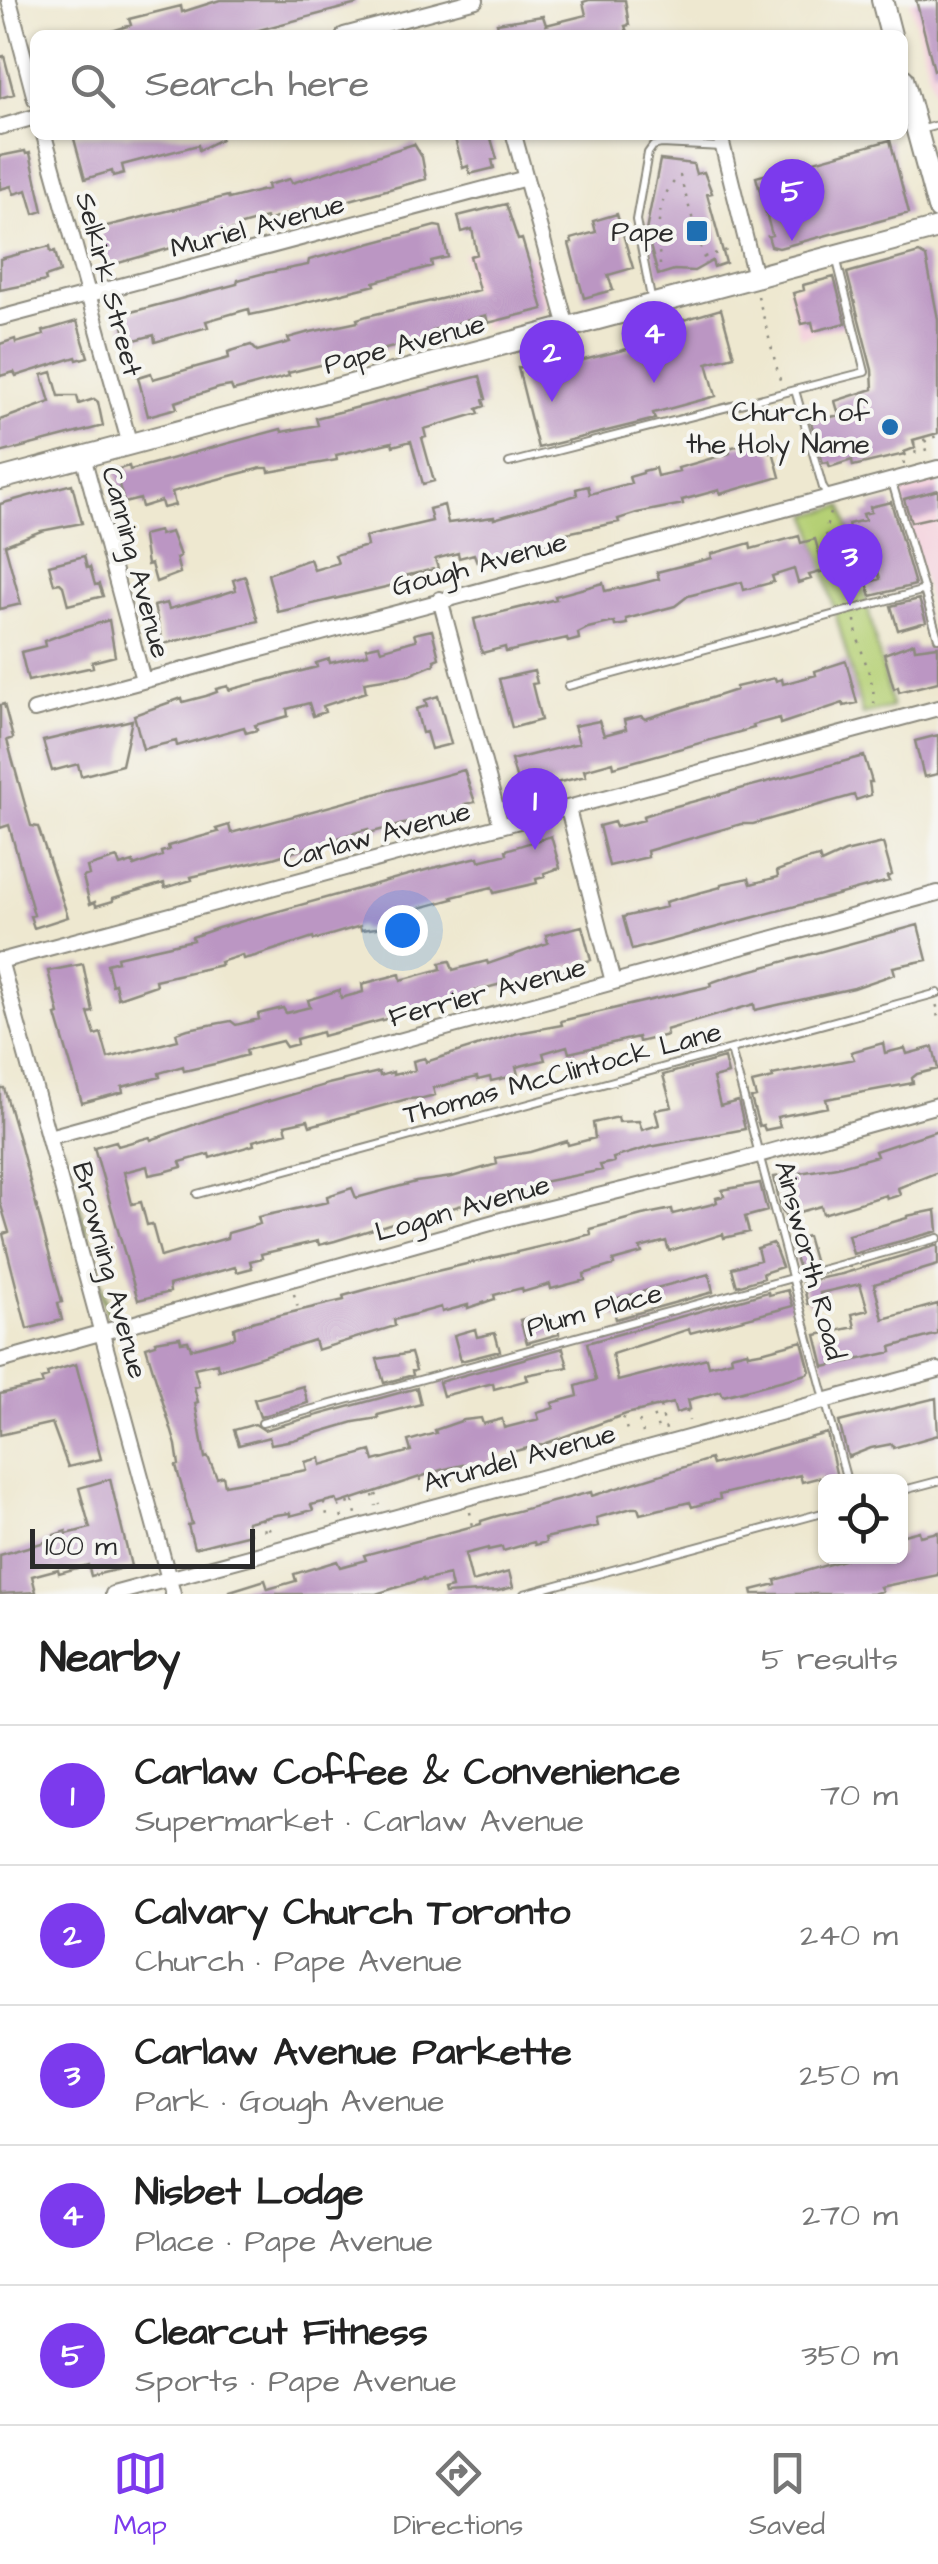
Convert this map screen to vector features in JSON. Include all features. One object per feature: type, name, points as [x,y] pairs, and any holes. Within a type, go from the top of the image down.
[{"type":"main road","points":[[882,0],[890,30]]},
{"type":"main road","points":[[908,98],[938,208]]},
{"type":"main road","name":"Pape Avenue","points":[[0,479],[652,304],[756,286],[835,255],[938,228]]},
{"type":"street","points":[[8,0],[8,19],[30,84]]},
{"type":"street","points":[[363,30],[476,0]]},
{"type":"street","points":[[0,126],[30,119]]},
{"type":"street","name":"Selkirk Street","points":[[45,140],[130,446]]},
{"type":"street","points":[[515,140],[567,328]]},
{"type":"street","points":[[722,141],[756,286]]},
{"type":"street","name":"Muriel Avenue","points":[[0,318],[526,178]]},
{"type":"street","name":"Canning Avenue","points":[[84,456],[143,680]]},
{"type":"street","name":"Gough Avenue","points":[[34,710],[938,468]]},
{"type":"street","points":[[440,599],[501,826]]},
{"type":"street","name":"Carlaw Avenue","points":[[0,961],[938,708]]},
{"type":"street","points":[[568,808],[613,982]]},
{"type":"street","name":"Ferrier Avenue","points":[[49,1137],[938,893]]},
{"type":"street","name":"Browning Avenue","points":[[0,961],[171,1586]]},
{"type":"street","name":"Logan Avenue","points":[[0,1361],[506,1219],[938,1105]]},
{"type":"street","name":"Arundel Avenue","points":[[113,1594],[171,1586],[938,1370]]},
{"type":"lane","points":[[917,131],[938,125]]},
{"type":"lane","points":[[652,304],[636,220],[648,153],[661,144],[722,141]]},
{"type":"lane","points":[[509,463],[865,372],[835,255]]},
{"type":"lane","points":[[795,390],[829,497]]},
{"type":"lane","points":[[892,481],[938,638]]},
{"type":"lane","points":[[568,686],[925,590]]},
{"type":"lane","name":"Thomas McClintock Lane","points":[[197,1194],[938,992]]},
{"type":"lane","name":"Ainsworth Road","points":[[730,1050],[845,1474]]},
{"type":"lane","name":"Plum Place","points":[[262,1423],[938,1238]]},
{"type":"lane","points":[[908,1490],[938,1481]]},
{"type":"lane","points":[[524,1594],[818,1514]]},
{"type":"path","points":[[660,264],[658,230],[662,207],[667,187],[680,176],[706,265]]},
{"type":"path","points":[[704,258],[731,249]]},
{"type":"path","points":[[756,286],[783,393]]},
{"type":"path","points":[[914,443],[938,436]]},
{"type":"path","points":[[904,466],[902,456],[928,449],[926,439]]},
{"type":"path","points":[[938,1006],[938,1017]]},
{"type":"path","points":[[294,1292],[299,1312]]},
{"type":"path","points":[[650,1406],[659,1436]]},
{"type":"path","points":[[660,1407],[667,1434]]},
{"type":"path","points":[[687,1410],[691,1427]]},
{"type":"path","points":[[636,1412],[644,1440]]},
{"type":"path","points":[[623,1417],[631,1444]]},
{"type":"path","points":[[473,1462],[479,1485]]},
{"type":"path","points":[[489,1482],[486,1473],[490,1462]]},
{"type":"path","points":[[449,1466],[455,1491]]},
{"type":"path","points":[[419,1480],[442,1474]]},
{"type":"path","points":[[374,1494],[380,1512]]},
{"type":"path","points":[[324,1502],[330,1525]]},
{"type":"path","points":[[342,1522],[338,1506],[350,1502],[355,1519]]},
{"type":"path","points":[[468,1506],[473,1526]]},
{"type":"path","points":[[264,1518],[270,1541]]},
{"type":"shaded area","points":[[910,0],[938,0],[938,109]]},
{"type":"shaded area","points":[[482,249],[488,267],[534,256],[546,300],[542,311],[484,328],[463,254]]},
{"type":"shaded area","points":[[837,276],[849,325],[800,337],[787,290]]},
{"type":"shaded area","points":[[938,480],[938,633],[898,491]]},
{"type":"green space","points":[[843,506],[892,707],[863,715],[809,515]]},
{"type":"green space","points":[[63,1146],[110,1313],[107,1315],[63,1154]]},
{"type":"building","points":[[220,0],[357,0],[357,4],[259,30],[115,30],[131,25],[129,19],[181,6],[182,12]]},
{"type":"building","points":[[625,0],[626,30],[499,30],[497,23],[543,16],[546,25],[586,15],[583,2]]},
{"type":"building","points":[[916,0],[938,0],[938,69],[934,70]]},
{"type":"building","points":[[4,56],[14,94],[0,98],[0,57]]},
{"type":"building","points":[[74,140],[219,140],[199,150],[198,145],[122,165],[124,173],[113,176],[112,171],[85,179]]},
{"type":"building","points":[[455,140],[491,140],[497,159],[492,160],[494,168],[470,174],[468,166],[463,168]]},
{"type":"building","points":[[890,140],[909,213],[779,248],[771,246],[768,236],[772,235],[756,177]]},
{"type":"building","points":[[414,144],[422,157],[426,179],[267,221],[266,218],[108,266],[99,234],[103,227],[268,189],[267,185],[290,179],[292,183]]},
{"type":"building","points":[[30,153],[43,211],[34,214],[27,190],[14,194],[11,186],[0,189],[0,156]]},
{"type":"building","name":"Pape","points":[[660,160],[693,164],[696,174],[704,172],[726,263],[714,267],[712,261],[694,271],[674,270],[658,275],[646,231]]},
{"type":"building","points":[[506,204],[518,240],[522,239],[543,309],[488,323],[486,315],[433,330],[435,339],[419,344],[418,341],[288,373],[289,376],[233,391],[231,386],[219,388],[175,402],[177,408],[148,416],[138,377],[151,373],[153,379],[229,358],[228,352],[251,345],[257,351],[367,316],[479,290],[470,256],[477,254],[472,229],[462,232],[458,216]]},
{"type":"building","points":[[617,214],[633,268],[608,275],[613,290],[584,298],[569,244],[571,239],[596,232],[593,221]]},
{"type":"building","points":[[441,227],[448,257],[431,261],[432,266],[374,282],[375,285],[274,310],[250,315],[249,309],[245,310],[206,321],[208,327],[155,342],[154,335],[127,342],[120,315],[237,284],[238,280],[308,265],[309,260]]},
{"type":"building","points":[[50,246],[60,272],[45,277],[46,281],[0,290],[0,259]]},
{"type":"building","points":[[919,253],[926,257],[938,319],[938,433],[913,440],[915,448],[905,454],[853,466],[852,460],[830,467],[828,462],[823,463],[811,422],[839,415],[835,401],[873,389],[872,370],[847,273]]},
{"type":"building","points":[[834,277],[846,323],[814,331],[812,322],[802,324],[793,293],[804,290],[803,285]]},
{"type":"building","points":[[721,309],[734,356],[707,363],[716,396],[653,413],[655,419],[538,448],[518,368],[566,355],[568,364],[655,342],[656,346],[675,341],[674,338],[684,335],[680,321]]},
{"type":"building","points":[[77,321],[88,357],[76,357],[16,376],[14,372],[0,376],[0,344],[44,335],[43,331]]},
{"type":"building","points":[[52,372],[59,396],[77,396],[79,404],[94,399],[98,402],[103,426],[0,453],[0,420],[50,402],[42,375]]},
{"type":"building","points":[[480,376],[486,399],[485,406],[477,409],[479,413],[424,429],[426,437],[422,438],[434,481],[423,484],[411,441],[393,446],[392,442],[336,455],[337,460],[269,472],[268,468],[261,468],[203,483],[172,492],[175,505],[163,508],[161,501],[142,507],[140,499],[124,503],[115,470],[129,466],[130,470],[281,429],[282,432],[318,425],[316,418]]},
{"type":"building","points":[[767,439],[770,452],[773,451],[780,477],[682,500],[683,504],[637,513],[618,519],[619,522],[552,536],[552,541],[477,562],[474,554],[459,558],[458,553],[435,559],[438,568],[405,576],[407,582],[278,612],[268,574],[310,559],[314,570],[338,563],[335,555],[367,546],[365,537],[432,521],[429,509],[444,505],[448,523],[494,519],[577,495],[576,489],[588,486],[590,494],[631,483],[629,477],[643,471],[655,468],[657,476],[679,471],[678,468],[730,453],[729,448]]},
{"type":"building","points":[[72,484],[82,523],[41,531],[5,545],[21,604],[0,609],[0,504]]},
{"type":"building","points":[[938,490],[938,516],[911,522],[904,499]]},
{"type":"building","points":[[891,502],[915,585],[871,596],[867,583],[880,579],[874,555],[857,560],[848,524],[865,520],[863,514],[871,512],[870,507]]},
{"type":"building","points":[[159,531],[160,535],[171,532],[180,556],[176,558],[180,573],[156,582],[151,564],[147,565],[143,535]]},
{"type":"building","points":[[799,536],[801,543],[815,539],[824,571],[809,575],[811,579],[798,583],[794,569],[772,576],[774,582],[744,590],[742,582],[688,596],[675,606],[626,619],[627,624],[615,626],[614,622],[588,628],[578,633],[579,639],[568,642],[567,638],[506,652],[505,647],[482,653],[474,619],[603,583],[605,591],[636,585],[659,579],[657,572],[712,558],[711,554],[750,543],[751,549]]},
{"type":"building","points":[[84,556],[103,596],[68,605],[63,586],[54,584],[49,565]]},
{"type":"building","points":[[245,576],[258,621],[163,644],[154,606],[167,603],[169,609],[236,590],[233,580]]},
{"type":"building","points":[[919,599],[926,622],[898,630],[891,606]]},
{"type":"building","points":[[109,620],[115,656],[92,662],[93,667],[28,681],[21,652]]},
{"type":"building","points":[[432,630],[439,658],[434,660],[435,664],[409,675],[364,682],[366,692],[323,706],[325,712],[313,716],[309,703],[287,709],[288,716],[255,725],[257,730],[246,733],[244,727],[177,746],[176,741],[143,749],[134,715],[182,698],[183,702],[206,696],[217,692],[216,689],[228,686],[229,690],[317,667],[316,663],[329,659],[330,663],[368,654],[366,648],[379,645],[381,650],[416,640],[414,634]]},
{"type":"building","points":[[914,643],[915,649],[938,646],[938,682],[899,692],[898,687],[894,689],[884,654]]},
{"type":"building","points":[[846,661],[857,703],[843,703],[780,724],[779,718],[614,767],[613,762],[584,770],[586,776],[525,791],[524,787],[519,788],[511,760],[579,743],[574,726],[599,721],[604,735],[626,729],[624,720],[641,716],[645,719],[736,687],[775,678],[782,679],[783,684]]},
{"type":"building","points":[[534,671],[537,683],[532,684],[541,720],[512,728],[499,679]]},
{"type":"building","points":[[438,696],[451,744],[431,749],[416,709],[427,706],[425,700]]},
{"type":"building","points":[[4,704],[13,738],[7,740],[31,826],[38,827],[68,917],[34,928],[30,916],[34,915],[9,825],[0,828],[0,705]]},
{"type":"building","points":[[132,720],[122,765],[81,776],[78,764],[52,771],[43,741]]},
{"type":"building","points":[[938,735],[938,774],[924,777],[915,741]]},
{"type":"building","points":[[864,756],[872,782],[871,795],[856,800],[854,795],[741,824],[647,851],[648,857],[609,866],[599,826],[614,822],[616,827],[644,820],[643,816],[665,809]]},
{"type":"building","points":[[464,770],[475,802],[465,804],[466,808],[369,833],[368,829],[273,858],[191,877],[192,880],[165,888],[164,883],[96,906],[95,902],[90,904],[83,877],[89,875],[87,867],[117,858],[120,866],[133,862],[134,866],[162,856],[168,846],[218,832],[216,829],[229,825],[231,833]]},
{"type":"building","points":[[551,836],[560,868],[544,873],[545,877],[536,879],[537,883],[494,893],[492,887],[452,897],[390,916],[391,926],[361,930],[360,926],[243,959],[242,955],[220,962],[221,965],[155,980],[156,985],[118,998],[115,984],[112,985],[107,964],[118,961],[117,957],[193,940],[192,937],[218,928],[433,868],[507,854],[506,850]]},
{"type":"building","points":[[883,843],[892,875],[887,877],[889,881],[632,950],[623,917],[666,907],[665,902],[721,884],[749,878],[751,884],[778,877],[777,871],[806,860],[819,857],[821,863],[845,852]]},
{"type":"building","points":[[918,925],[927,960],[893,967],[895,974],[854,988],[755,1010],[754,1004],[639,1042],[638,1037],[569,1053],[567,1046],[543,1053],[545,1060],[516,1067],[518,1075],[491,1081],[490,1077],[477,1077],[433,1088],[435,1095],[423,1098],[310,1126],[308,1120],[285,1125],[287,1132],[253,1141],[254,1145],[180,1162],[182,1167],[164,1172],[149,1175],[147,1166],[124,1172],[132,1204],[141,1202],[161,1257],[227,1238],[228,1233],[260,1224],[258,1217],[328,1202],[327,1196],[352,1188],[356,1198],[452,1177],[497,1164],[496,1158],[595,1138],[593,1123],[618,1117],[619,1122],[639,1121],[642,1130],[659,1125],[655,1110],[672,1107],[663,1075],[724,1058],[728,1074],[713,1078],[720,1106],[738,1101],[745,1129],[650,1147],[613,1158],[614,1162],[600,1165],[602,1170],[538,1183],[538,1187],[406,1222],[405,1219],[319,1245],[318,1241],[261,1254],[262,1258],[250,1261],[252,1268],[237,1272],[235,1267],[169,1285],[170,1292],[138,1300],[94,1147],[116,1141],[118,1146],[150,1137],[151,1140],[328,1084],[379,1072],[380,1076],[415,1070],[413,1061],[425,1058],[426,1062],[518,1033],[562,1025],[561,1021],[711,986],[710,983],[727,977]]},
{"type":"building","points":[[582,926],[591,960],[564,967],[564,971],[471,992],[472,996],[323,1036],[322,1032],[296,1039],[297,1044],[286,1047],[282,1041],[246,1050],[247,1055],[219,1063],[184,1071],[183,1066],[122,1087],[123,1092],[82,1103],[56,1015],[59,1014],[48,971],[83,964],[93,1012],[88,1013],[95,1035],[101,1033],[108,1058],[178,1040],[176,1033],[188,1029],[231,1021],[236,1025],[259,1019],[258,1014],[310,1007],[308,1000],[339,990],[341,998],[363,992],[362,984],[400,974],[401,980],[441,969],[440,963],[450,961],[453,970],[487,961],[488,964],[548,943],[546,935]]},
{"type":"building","points":[[883,1043],[885,1053],[905,1048],[907,1054],[933,1047],[938,1069],[917,1074],[913,1083],[826,1099],[828,1107],[777,1117],[780,1127],[765,1130],[763,1125],[759,1126],[751,1098],[756,1097],[752,1083],[773,1078],[772,1075],[854,1059],[851,1052]]},
{"type":"building","points":[[0,1088],[4,1088],[62,1302],[58,1303],[62,1320],[27,1329],[3,1234],[9,1232],[0,1202]]},
{"type":"building","points":[[938,1130],[938,1172],[898,1188],[900,1195],[887,1199],[886,1195],[823,1214],[821,1206],[785,1216],[774,1177],[877,1156],[875,1151]]},
{"type":"building","points":[[760,1183],[767,1211],[745,1217],[749,1232],[724,1238],[723,1234],[669,1251],[666,1241],[640,1248],[642,1253],[584,1274],[585,1280],[551,1289],[550,1284],[523,1292],[522,1288],[494,1295],[495,1299],[468,1308],[442,1312],[441,1307],[394,1320],[395,1326],[317,1350],[314,1340],[218,1370],[217,1363],[194,1368],[199,1386],[194,1387],[198,1402],[195,1403],[205,1458],[208,1457],[217,1478],[223,1476],[225,1485],[307,1470],[305,1462],[320,1458],[321,1465],[371,1451],[374,1461],[411,1451],[408,1441],[464,1420],[481,1418],[483,1424],[502,1419],[504,1428],[539,1419],[537,1413],[554,1408],[552,1403],[578,1396],[576,1386],[596,1380],[587,1343],[768,1292],[769,1295],[788,1290],[793,1306],[690,1333],[689,1329],[612,1354],[618,1381],[707,1358],[709,1366],[732,1360],[731,1355],[802,1341],[810,1371],[807,1374],[723,1396],[721,1391],[688,1400],[690,1409],[676,1413],[673,1403],[626,1414],[544,1444],[491,1457],[492,1462],[480,1465],[479,1461],[441,1470],[338,1504],[336,1499],[311,1505],[313,1510],[290,1516],[247,1522],[250,1534],[194,1548],[188,1525],[192,1524],[176,1466],[176,1445],[146,1347],[156,1344],[155,1341],[180,1337],[181,1342],[188,1341],[191,1349],[235,1337],[234,1328],[255,1321],[344,1300],[343,1296],[420,1275],[591,1234],[590,1229],[642,1215],[672,1209],[673,1214],[713,1204],[716,1198],[724,1196],[722,1190]]},
{"type":"building","points":[[936,1210],[938,1231],[853,1254],[848,1235]]},
{"type":"building","points":[[807,1236],[815,1264],[799,1269],[790,1241]]},
{"type":"building","points":[[773,1243],[782,1267],[763,1273],[764,1278],[737,1286],[732,1268],[760,1260],[757,1248]]},
{"type":"building","points":[[938,1245],[938,1265],[874,1284],[883,1319],[938,1304],[938,1334],[891,1347],[892,1352],[824,1367],[816,1335],[855,1327],[852,1314],[868,1310],[860,1284],[820,1293],[822,1300],[808,1304],[802,1282]]},
{"type":"building","points":[[709,1274],[713,1292],[616,1319],[611,1300]]},
{"type":"building","points":[[543,1314],[544,1320],[557,1317],[559,1334],[527,1343],[520,1320]]},
{"type":"building","points":[[475,1329],[477,1337],[495,1333],[500,1351],[461,1361],[454,1335]]},
{"type":"building","points":[[563,1348],[568,1367],[526,1375],[528,1380],[494,1389],[493,1383],[443,1396],[439,1382]]},
{"type":"building","points":[[411,1353],[416,1370],[413,1375],[384,1383],[377,1359]]},
{"type":"building","points":[[76,1364],[101,1459],[68,1467],[52,1423],[0,1435],[0,1394],[43,1384],[41,1379],[48,1377],[47,1373]]},
{"type":"building","points":[[303,1386],[308,1403],[260,1417],[254,1399]]},
{"type":"building","points":[[417,1388],[421,1404],[293,1440],[271,1444],[269,1437],[239,1445],[234,1430],[255,1424],[264,1430]]},
{"type":"building","points":[[936,1398],[938,1435],[893,1448],[892,1444],[871,1448],[848,1457],[839,1422]]},
{"type":"building","points":[[827,1433],[836,1474],[818,1474],[818,1478],[802,1482],[800,1475],[719,1495],[720,1499],[692,1507],[690,1502],[640,1514],[638,1508],[632,1508],[596,1518],[598,1526],[545,1538],[546,1542],[465,1554],[472,1582],[509,1572],[513,1587],[498,1591],[445,1594],[444,1590],[452,1588],[449,1575],[376,1594],[230,1594],[265,1580],[268,1589],[296,1581],[294,1574],[337,1561],[340,1567],[366,1560],[364,1555],[481,1524],[494,1517],[591,1492],[592,1496],[710,1459],[712,1465]]},
{"type":"building","points":[[110,1479],[131,1566],[91,1576],[88,1565],[59,1573],[58,1569],[32,1576],[36,1592],[0,1594],[0,1555],[52,1540],[54,1535],[66,1531],[67,1534],[90,1528],[79,1488]]},
{"type":"building","points":[[938,1532],[938,1575],[880,1587],[882,1591],[872,1594],[753,1594],[752,1590],[776,1584],[775,1580],[830,1564],[908,1564],[908,1534]]},
{"type":"place","name":"Pape","points":[[697,231]]},
{"type":"place","name":"Clearcut Fitness","points":[[792,241]]},
{"type":"place","name":"Nisbet Lodge","points":[[654,383]]},
{"type":"place","name":"Calvary Church Toronto","points":[[552,402]]},
{"type":"place","name":"Church of the Holy Name","points":[[890,427]]},
{"type":"place","name":"Carlaw Avenue Parkette","points":[[850,606]]},
{"type":"place","name":"Carlaw Coffee & Convenience","points":[[535,850]]}]
